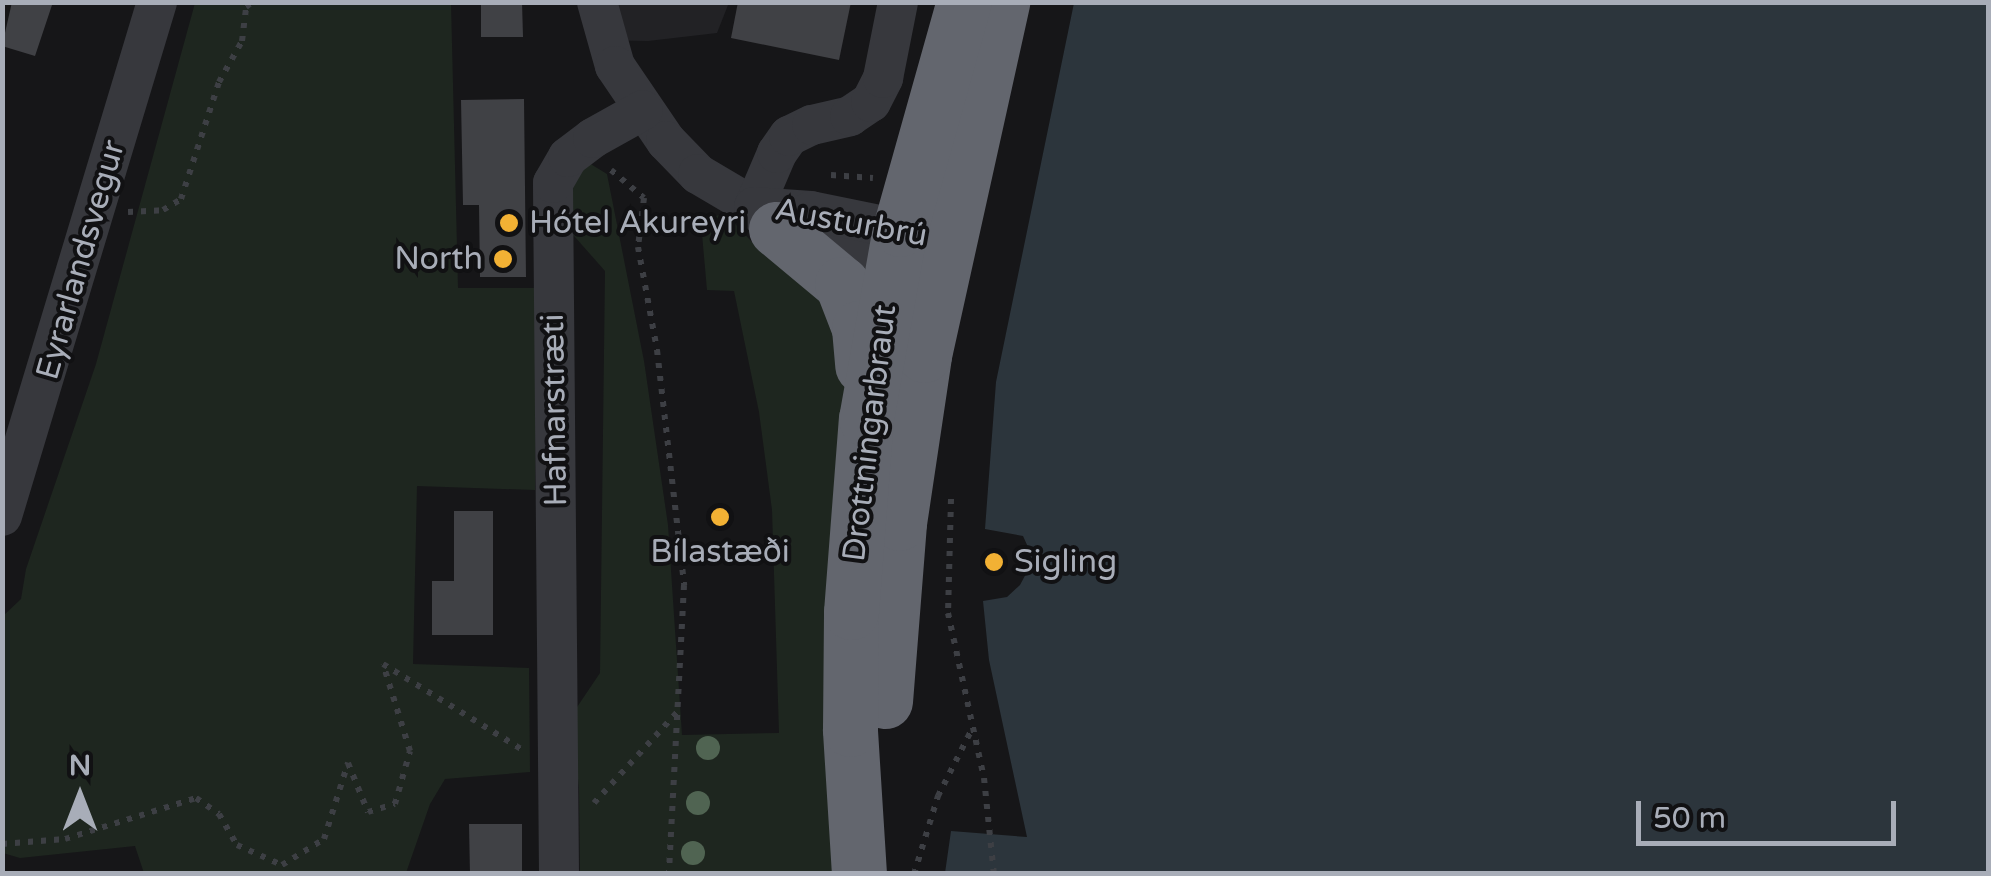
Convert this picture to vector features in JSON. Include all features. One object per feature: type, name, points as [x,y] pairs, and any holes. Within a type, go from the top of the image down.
[{"type":"highway","name":"Drottningarbraut","points":[[859,874],[850,729],[851,612],[866,419],[914,237],[964,2]]},
{"type":"highway","name":"Drottningarbraut","points":[[877,874],[914,237],[1002,2]]},
{"type":"highway","points":[[765,218],[827,268],[853,303],[866,419]]},
{"type":"street","name":"Eyrarlandsvegur","points":[[2,516],[157,2]]},
{"type":"street","points":[[597,2],[614,66],[643,110]]},
{"type":"street","name":"Austurbrú","points":[[765,218],[773,162],[789,136],[812,125],[850,116],[872,102],[883,78],[898,2]]},
{"type":"street","name":"Hafnarstræti","points":[[559,874],[553,183],[568,157],[643,110]]},
{"type":"street","name":"Austurbrú","points":[[643,110],[698,174],[765,218],[811,210],[914,237]]},
{"type":"path","points":[[138,213],[163,210],[181,199],[220,82],[242,41],[246,6],[252,2]]},
{"type":"path","points":[[593,138],[616,179],[644,198],[638,247],[657,350],[684,585],[669,874]]},
{"type":"path","points":[[773,162],[820,174],[914,237]]},
{"type":"path","points":[[952,483],[948,613],[984,778],[994,874]]},
{"type":"path","points":[[2,844],[65,839],[196,798],[219,814],[237,844],[282,866],[324,839],[348,763],[368,812],[395,804],[410,751],[383,664],[526,752],[559,752]]},
{"type":"path","points":[[584,814],[680,708]]},
{"type":"path","points":[[914,874],[918,848],[938,796],[972,729]]},
{"type":"shaded area","points":[[195,3],[451,3],[458,288],[538,288],[535,490],[417,486],[413,664],[529,668],[530,772],[445,779],[430,804],[406,873],[144,873],[135,846],[20,858],[3,853],[3,616],[21,599],[26,569],[96,364]]},
{"type":"shaded area","points":[[600,3],[728,5],[717,33],[648,41],[597,40]]},
{"type":"shaded area","points":[[1074,3],[1988,3],[1988,873],[945,873],[951,831],[1027,837],[989,660],[983,601],[1007,597],[1020,585],[1028,570],[1028,547],[1023,536],[985,529],[996,382]]},
{"type":"shaded area","points":[[589,163],[607,174],[644,361],[668,525],[682,735],[779,733],[772,510],[759,412],[734,291],[707,290],[702,234],[710,218],[725,213],[764,255],[811,277],[849,326],[841,873],[580,873],[579,788],[571,716],[600,673],[605,271],[567,228],[567,187]]},
{"type":"building","points":[[12,2],[53,2],[35,56],[2,46]]},
{"type":"building","points":[[481,2],[522,2],[523,37],[481,37]]},
{"type":"building","points":[[738,2],[851,2],[839,60],[731,38]]},
{"type":"building","points":[[524,99],[526,277],[480,277],[479,205],[463,205],[461,100]]},
{"type":"building","points":[[454,511],[493,511],[493,635],[432,635],[432,581],[454,581]]},
{"type":"building","points":[[469,824],[522,824],[522,874],[470,874]]},
{"type":"place","name":"Hótel Akureyri","points":[[509,223]]},
{"type":"place","name":"North","points":[[503,259]]},
{"type":"place","name":"Bílastæði","points":[[720,517]]},
{"type":"place","name":"Sigling","points":[[994,562]]}]
